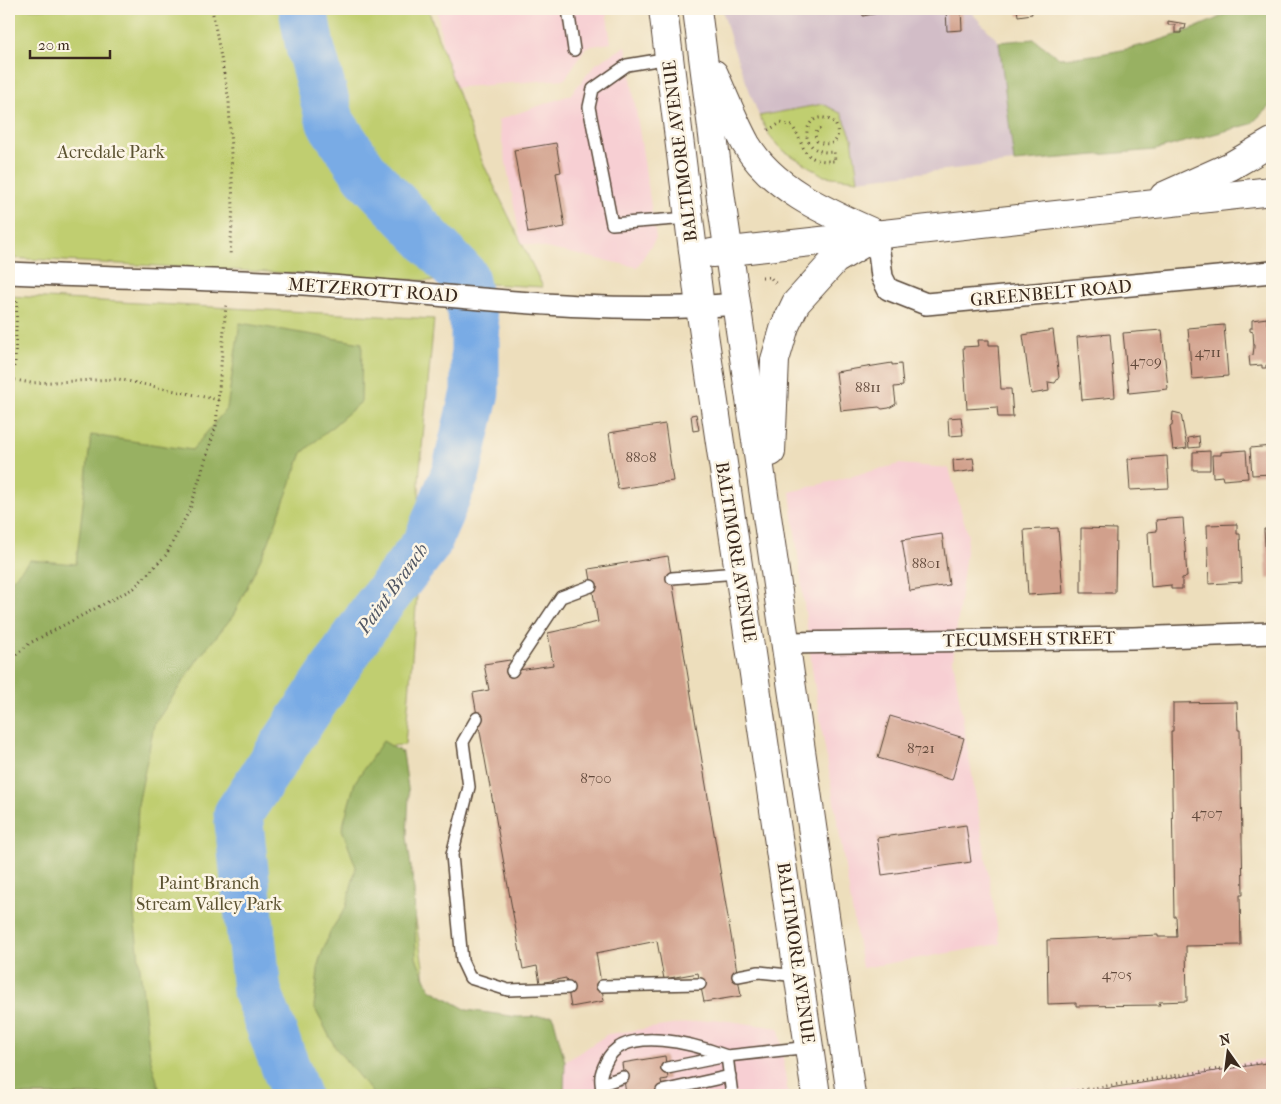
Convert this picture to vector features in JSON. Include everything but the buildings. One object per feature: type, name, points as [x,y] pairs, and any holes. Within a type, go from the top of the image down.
[{"type":"main road","name":"BALTIMORE AVENUE","points":[[663,9],[700,307],[816,1095]]},
{"type":"main road","name":"BALTIMORE AVENUE","points":[[697,9],[729,251],[851,1095]]},
{"type":"main road","points":[[703,52],[747,145],[767,169],[793,192],[825,211],[877,234]]},
{"type":"main road","points":[[1142,205],[1231,166],[1272,142]]},
{"type":"main road","points":[[693,255],[1272,191]]},
{"type":"main road","points":[[767,512],[775,360],[785,326],[796,303],[835,260],[877,234]]},
{"type":"street","name":"GREENBELT ROAD","points":[[877,234],[882,277],[888,289],[926,304],[1272,272]]},
{"type":"street","name":"METZEROTT ROAD","points":[[13,273],[316,285],[587,306],[700,307],[737,304]]},
{"type":"street","name":"TECUMSEH STREET","points":[[786,643],[1132,638],[1272,633]]},
{"type":"lane","points":[[568,9],[574,50]]},
{"type":"lane","points":[[669,58],[627,65],[593,89],[589,107],[612,224],[688,218]]},
{"type":"lane","points":[[672,578],[738,573]]},
{"type":"lane","points":[[512,670],[561,597],[591,586]]},
{"type":"lane","points":[[477,718],[463,742],[469,787],[452,855],[462,961],[470,978],[508,990],[568,988]]},
{"type":"lane","points":[[738,976],[759,972],[800,977]]},
{"type":"lane","points":[[602,986],[700,984]]},
{"type":"lane","points":[[624,1077],[602,1090],[600,1075],[610,1054],[624,1045],[665,1040],[695,1045],[727,1056]]},
{"type":"lane","points":[[666,1068],[727,1056],[810,1047]]},
{"type":"lane","points":[[727,1056],[731,1095]]},
{"type":"lane","points":[[662,1091],[730,1076]]},
{"type":"path","points":[[212,9],[229,101],[233,206],[230,259]]},
{"type":"path","points":[[763,133],[781,123],[792,126],[800,146],[807,153],[816,159],[835,160],[834,152],[826,153],[814,149],[808,142],[805,132],[808,125],[815,119],[824,117],[835,123],[839,131],[837,139],[833,144],[817,141],[815,135],[818,129],[824,127]]},
{"type":"path","points":[[13,273],[15,364],[9,380],[31,383],[118,379],[219,400]]},
{"type":"path","points":[[759,277],[770,277],[781,289]]},
{"type":"path","points":[[9,661],[30,643],[134,588],[166,555],[190,509],[216,426],[226,304]]},
{"type":"path","points":[[1047,1095],[1272,1061]]},
{"type":"shaded area","points":[[437,9],[606,9],[611,43],[586,47],[565,79],[449,88]]},
{"type":"shaded area","points":[[722,9],[968,9],[999,42],[1014,162],[858,180],[852,138],[823,105],[759,116],[733,47]]},
{"type":"shaded area","points":[[626,46],[656,238],[637,267],[521,243],[498,120],[570,95],[596,64]]},
{"type":"shaded area","points":[[899,464],[949,468],[968,535],[953,660],[1000,944],[862,968],[814,683],[790,492]]},
{"type":"shaded area","points":[[714,1019],[779,1028],[788,1095],[564,1095],[565,1062],[608,1034]]},
{"type":"shaded area","points":[[1272,1058],[1272,1095],[1038,1095]]},
{"type":"green space","name":"Acredale Park","points":[[9,9],[428,9],[482,161],[543,287],[9,258]]},
{"type":"green space","points":[[1233,9],[1272,9],[1272,104],[1251,124],[1155,150],[1014,162],[999,42],[1034,39],[1059,58],[1094,55],[1128,49],[1178,34],[1214,20]]},
{"type":"green space","points":[[823,104],[842,114],[852,138],[858,180],[824,176],[781,149],[771,138],[759,116]]},
{"type":"green space","name":"Paint Branch Stream Valley Park","points":[[9,296],[434,319],[419,480],[420,557],[405,745],[389,746],[443,1095],[9,1095]]},
{"type":"green space","points":[[240,323],[362,343],[361,402],[302,453],[268,544],[233,616],[198,659],[154,725],[138,805],[134,915],[150,1057],[161,1095],[9,1095],[9,583],[30,560],[76,564],[91,435],[192,450],[227,408]]},
{"type":"green space","points":[[383,741],[403,753],[409,795],[407,836],[414,890],[416,958],[430,989],[467,1010],[518,1017],[553,1016],[565,1062],[564,1095],[374,1095],[335,1047],[314,1007],[319,961],[330,932],[346,907],[356,867],[342,829],[355,782]]},
{"type":"waterway","name":"Paint Branch","points":[[296,1095],[257,991],[238,814],[374,611],[427,543],[456,472],[475,392],[475,329],[464,277],[366,174],[331,123],[310,47],[303,9]]}]
